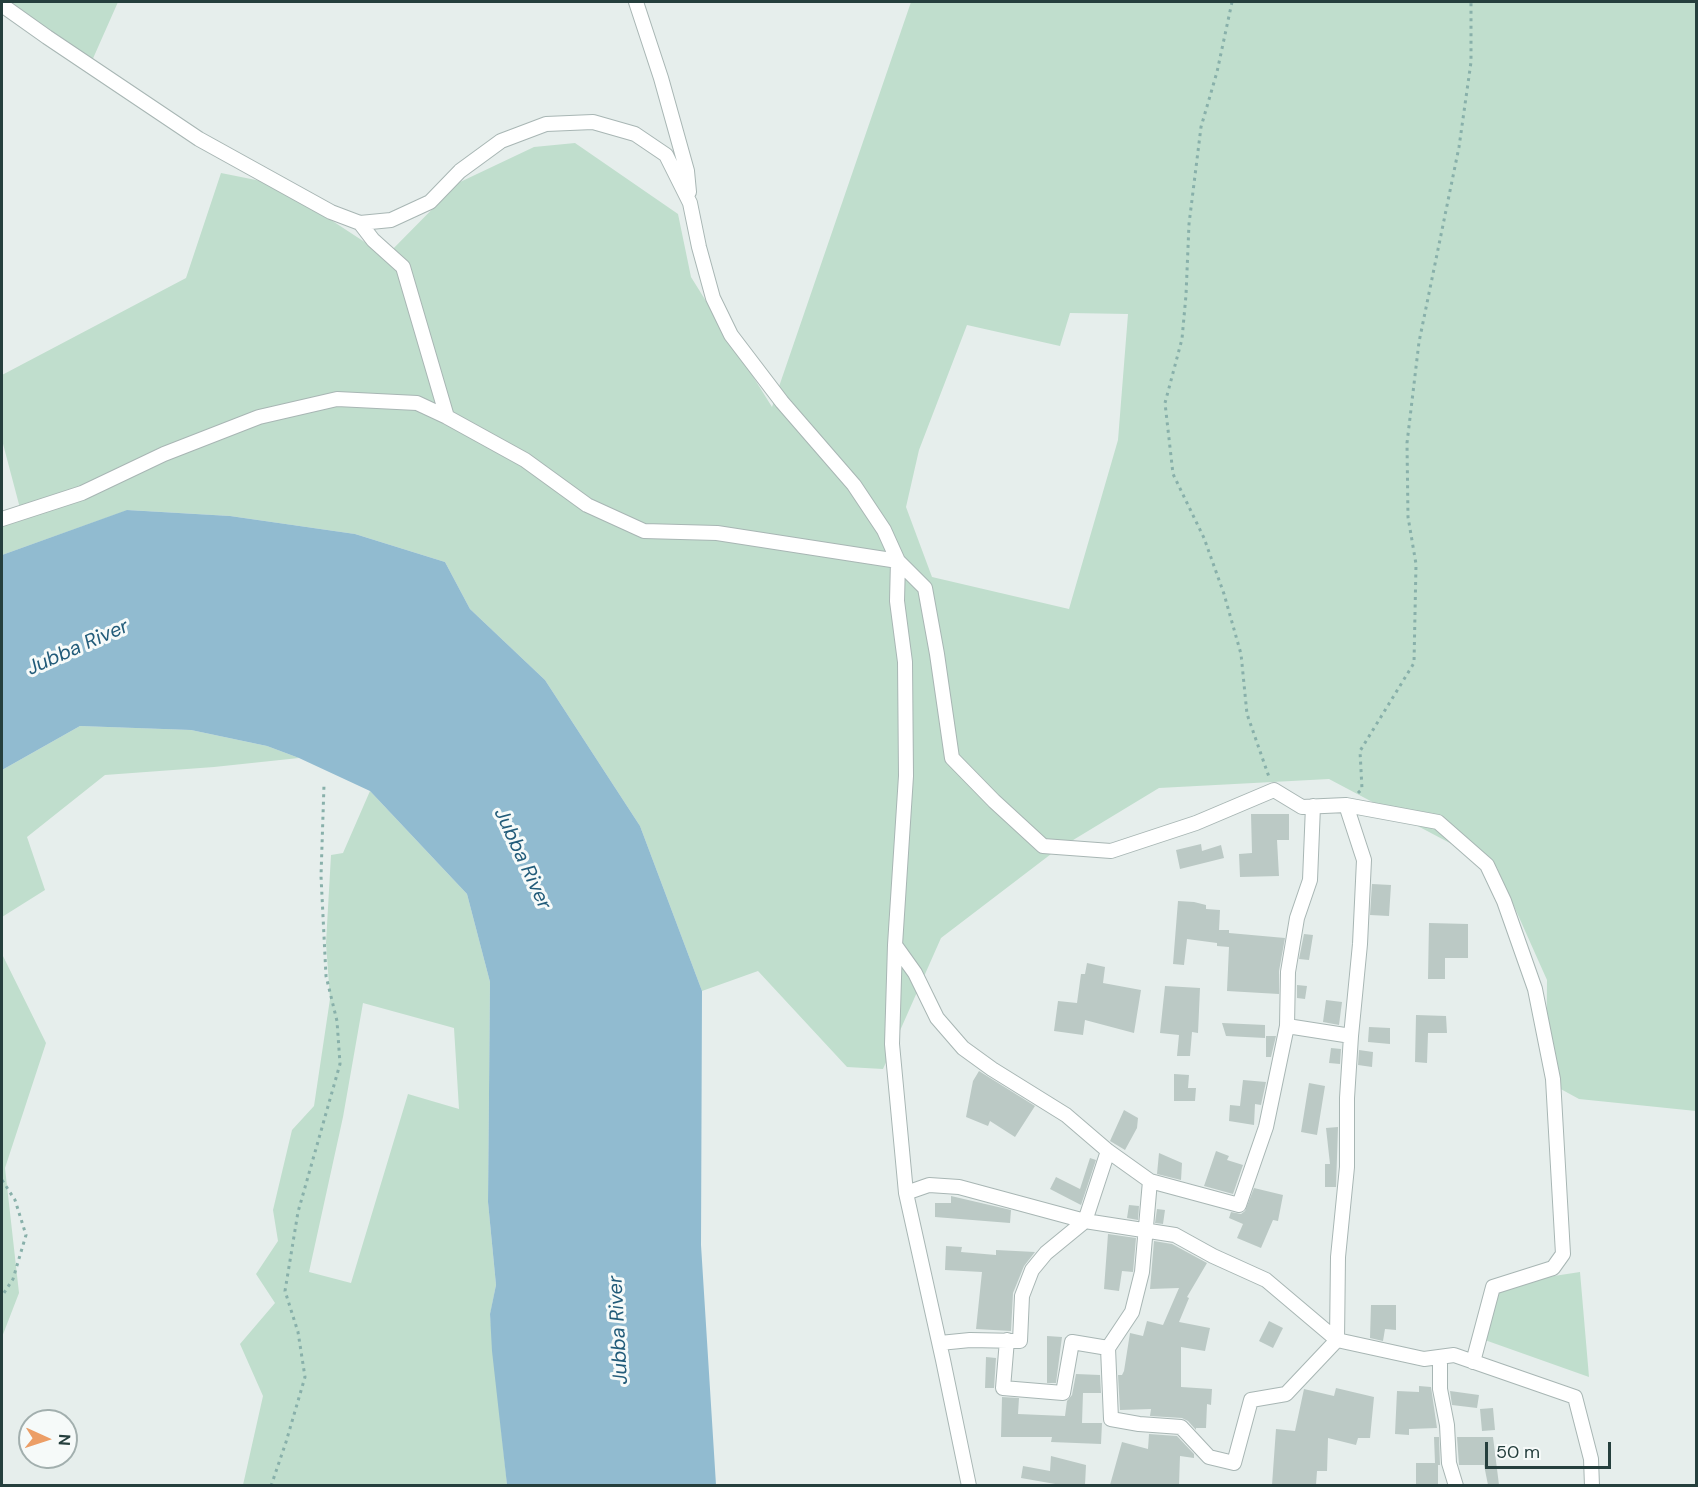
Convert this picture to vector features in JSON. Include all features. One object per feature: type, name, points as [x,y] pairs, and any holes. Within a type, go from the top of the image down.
[{"type":"street","points":[[636,2],[661,78],[687,171],[690,203],[699,247],[713,298],[731,335],[782,402],[854,485],[884,530],[898,561],[925,588],[952,758],[994,801],[1043,846],[1111,850],[1196,824],[1274,790],[1302,807],[1346,805],[1438,822],[1487,865],[1504,901],[1535,989],[1553,1079],[1563,1254],[1553,1268],[1493,1287],[1473,1362]]},
{"type":"street","points":[[2,5],[199,140],[331,212],[360,223],[391,220],[430,202],[460,171],[501,141],[546,124],[593,122],[635,134],[666,155],[690,203]]},
{"type":"street","points":[[360,223],[373,240],[403,267],[447,417]]},
{"type":"street","points":[[2,519],[82,493],[164,454],[259,417],[337,399],[417,403],[525,460],[587,505],[644,531],[717,533],[898,561]]},
{"type":"street","points":[[898,561],[897,601],[905,662],[906,776],[895,945],[892,1044],[906,1193],[969,1485]]},
{"type":"street","points":[[1150,1181],[1142,1272],[1132,1312],[1108,1348],[1111,1419],[1181,1427],[1209,1457],[1234,1463],[1251,1400],[1286,1394],[1337,1340],[1338,1257],[1347,1167],[1347,1098],[1365,860],[1346,805]]},
{"type":"street","points":[[895,945],[915,972],[937,1018],[963,1048],[1066,1115],[1108,1151],[1150,1181],[1239,1205],[1266,1127],[1287,1026],[1288,972],[1298,918],[1310,879],[1313,806]]},
{"type":"street","points":[[1287,1026],[1351,1036]]},
{"type":"street","points":[[940,1343],[970,1340],[1020,1341],[1022,1296],[1032,1270],[1038,1260],[1085,1221],[1108,1151]]},
{"type":"street","points":[[906,1193],[929,1185],[959,1187],[1085,1221],[1175,1235],[1213,1256],[1266,1280],[1337,1340],[1424,1359],[1454,1355],[1575,1397],[1591,1459],[1592,1485]]},
{"type":"street","points":[[1007,1340],[1003,1388],[1063,1393],[1072,1342],[1108,1348]]},
{"type":"street","points":[[1440,1357],[1440,1389],[1448,1425],[1449,1463],[1456,1485]]},
{"type":"path","points":[[1232,2],[1202,127],[1189,224],[1182,339],[1166,403],[1173,474],[1204,538],[1224,594],[1241,654],[1247,714],[1274,790]]},
{"type":"path","points":[[1346,805],[1362,789],[1360,751],[1414,663],[1416,564],[1408,516],[1407,443],[1419,342],[1459,147],[1471,62],[1471,2]]},
{"type":"path","points":[[271,1485],[290,1431],[305,1377],[298,1332],[285,1291],[298,1212],[340,1064],[337,1021],[326,976],[321,876],[324,785]]},
{"type":"path","points":[[2,1180],[15,1200],[26,1235],[13,1279],[2,1296]]},
{"type":"green space","points":[[2,2],[118,2],[91,63]]},
{"type":"green space","points":[[911,2],[1696,2],[1696,1111],[1579,1099],[1546,1081],[1547,980],[1497,868],[1329,779],[1159,788],[1055,851],[941,938],[883,1069],[847,1067],[758,971],[702,991],[640,826],[545,680],[470,609],[445,562],[355,534],[230,516],[128,510],[2,555],[2,521],[21,512],[2,440],[2,375],[186,278],[221,173],[276,184],[386,256],[458,183],[534,147],[575,143],[678,214],[691,277],[772,407]],"holes":[[[1070,313],[1128,314],[1118,440],[1069,609],[932,577],[906,507],[919,450],[967,325],[1060,346]]]},
{"type":"green space","points":[[80,726],[191,730],[267,746],[299,758],[105,775],[27,837],[45,890],[2,917],[2,770]]},
{"type":"green space","points":[[370,791],[467,894],[490,982],[488,1202],[496,1285],[490,1315],[507,1485],[243,1485],[263,1396],[240,1344],[275,1303],[256,1274],[278,1241],[273,1210],[292,1130],[314,1106],[330,999],[326,943],[331,855],[343,853]],"holes":[[[363,1003],[454,1028],[459,1109],[408,1094],[351,1283],[309,1272],[343,1117]]]},
{"type":"green space","points":[[2,954],[46,1043],[5,1168],[19,1293],[2,1337]]},
{"type":"green space","points":[[1580,1272],[1589,1377],[1482,1339],[1495,1285]]},
{"type":"water","name":"Jubba River","points":[[127,510],[230,516],[355,534],[445,562],[470,609],[545,680],[640,826],[702,991],[701,1245],[716,1485],[507,1485],[490,1314],[496,1285],[488,1202],[490,982],[467,894],[370,791],[299,758],[267,746],[191,730],[80,726],[2,770],[2,555]]},
{"type":"building","points":[[1251,814],[1289,814],[1289,840],[1277,840],[1279,876],[1240,877],[1239,854],[1252,853]]},
{"type":"building","points":[[1201,844],[1202,851],[1221,845],[1224,858],[1180,869],[1176,850]]},
{"type":"building","points":[[1372,884],[1391,885],[1389,916],[1370,915]]},
{"type":"building","points":[[1178,901],[1194,902],[1206,905],[1206,909],[1220,910],[1219,930],[1285,938],[1279,971],[1279,994],[1227,991],[1229,947],[1217,946],[1217,943],[1187,939],[1184,965],[1173,964]]},
{"type":"building","points":[[1429,923],[1468,924],[1468,958],[1445,958],[1445,979],[1428,979]]},
{"type":"building","points":[[1304,934],[1313,935],[1309,960],[1299,959]]},
{"type":"building","points":[[1087,963],[1105,967],[1103,983],[1141,990],[1134,1033],[1085,1020],[1083,1035],[1054,1031],[1058,1001],[1077,1003],[1081,974],[1085,974]]},
{"type":"building","points":[[1297,985],[1307,986],[1305,999],[1297,998]]},
{"type":"building","points":[[1165,986],[1200,988],[1198,1033],[1192,1032],[1190,1056],[1177,1056],[1179,1035],[1160,1033]]},
{"type":"building","points":[[1326,1000],[1342,1002],[1339,1025],[1323,1022]]},
{"type":"building","points":[[1416,1015],[1446,1016],[1447,1033],[1428,1033],[1427,1063],[1415,1062]]},
{"type":"building","points":[[1222,1023],[1265,1025],[1265,1038],[1226,1036]]},
{"type":"building","points":[[1369,1027],[1390,1028],[1390,1044],[1368,1042]]},
{"type":"building","points":[[1266,1036],[1276,1036],[1271,1057],[1266,1057]]},
{"type":"building","points":[[1331,1048],[1341,1049],[1340,1064],[1329,1063]]},
{"type":"building","points":[[1359,1050],[1373,1052],[1372,1067],[1358,1065]]},
{"type":"building","points":[[979,1071],[1035,1106],[1015,1137],[990,1121],[988,1126],[966,1117],[973,1081]]},
{"type":"building","points":[[1174,1074],[1189,1075],[1188,1088],[1196,1088],[1195,1101],[1174,1101]]},
{"type":"building","points":[[1243,1080],[1266,1082],[1261,1105],[1255,1104],[1254,1125],[1229,1121],[1230,1105],[1240,1106]]},
{"type":"building","points":[[1309,1083],[1325,1086],[1317,1135],[1301,1132]]},
{"type":"building","points":[[1124,1110],[1138,1118],[1137,1128],[1125,1150],[1110,1141]]},
{"type":"building","points":[[1338,1127],[1336,1187],[1325,1187],[1325,1164],[1330,1164],[1326,1128]]},
{"type":"building","points":[[1216,1151],[1229,1156],[1227,1160],[1243,1165],[1233,1194],[1204,1186]]},
{"type":"building","points":[[1159,1153],[1182,1163],[1181,1180],[1157,1174]]},
{"type":"building","points":[[1090,1158],[1096,1160],[1081,1205],[1050,1189],[1056,1177],[1080,1189]]},
{"type":"building","points":[[1254,1188],[1283,1195],[1278,1221],[1273,1220],[1261,1248],[1237,1238],[1243,1224],[1229,1218],[1231,1212],[1241,1214],[1245,1211]]},
{"type":"building","points":[[951,1196],[1011,1210],[1010,1223],[935,1217],[935,1203],[951,1203]]},
{"type":"building","points":[[1129,1205],[1139,1206],[1138,1220],[1127,1218]]},
{"type":"building","points":[[1157,1209],[1165,1210],[1163,1224],[1155,1223]]},
{"type":"building","points":[[1108,1234],[1136,1238],[1133,1272],[1122,1271],[1119,1291],[1104,1289]]},
{"type":"building","points":[[1154,1241],[1172,1244],[1207,1263],[1187,1297],[1189,1298],[1179,1322],[1210,1328],[1205,1351],[1181,1347],[1181,1387],[1212,1389],[1211,1405],[1207,1404],[1206,1428],[1196,1428],[1196,1430],[1182,1418],[1150,1416],[1151,1409],[1120,1410],[1118,1375],[1122,1375],[1124,1371],[1130,1333],[1143,1336],[1147,1321],[1163,1325],[1179,1288],[1150,1289]]},
{"type":"building","points":[[946,1246],[962,1247],[961,1252],[996,1255],[996,1250],[1035,1252],[1024,1266],[1013,1293],[1011,1331],[976,1329],[982,1272],[945,1270]]},
{"type":"building","points":[[1371,1305],[1396,1305],[1396,1330],[1385,1329],[1383,1341],[1370,1338]]},
{"type":"building","points":[[1269,1321],[1283,1328],[1273,1348],[1259,1341]]},
{"type":"building","points":[[1047,1336],[1062,1337],[1056,1383],[1047,1383]]},
{"type":"building","points":[[986,1357],[996,1358],[994,1388],[985,1388]]},
{"type":"building","points":[[1076,1374],[1100,1375],[1101,1393],[1083,1393],[1082,1423],[1102,1423],[1101,1444],[1051,1442],[1052,1437],[1001,1437],[1002,1397],[1019,1398],[1018,1414],[1065,1416],[1067,1401],[1072,1395]]},
{"type":"building","points":[[1419,1386],[1431,1387],[1437,1428],[1409,1429],[1409,1435],[1395,1434],[1397,1391],[1419,1392]]},
{"type":"building","points":[[1336,1388],[1374,1397],[1370,1438],[1358,1438],[1356,1445],[1328,1438],[1327,1471],[1317,1471],[1316,1485],[1272,1485],[1276,1429],[1295,1431],[1304,1389],[1334,1396]]},
{"type":"building","points":[[1450,1391],[1479,1395],[1477,1408],[1452,1405]]},
{"type":"building","points":[[1493,1408],[1495,1430],[1482,1431],[1480,1409]]},
{"type":"building","points":[[1149,1434],[1177,1436],[1194,1454],[1194,1458],[1180,1456],[1179,1485],[1110,1485],[1122,1442],[1148,1449]]},
{"type":"building","points":[[1434,1437],[1439,1437],[1438,1485],[1416,1485],[1416,1463],[1435,1463]]},
{"type":"building","points":[[1457,1437],[1493,1437],[1499,1485],[1488,1485],[1484,1465],[1459,1465]]},
{"type":"building","points":[[1051,1456],[1086,1465],[1085,1485],[1061,1485],[1021,1478],[1023,1466],[1050,1471]]}]
